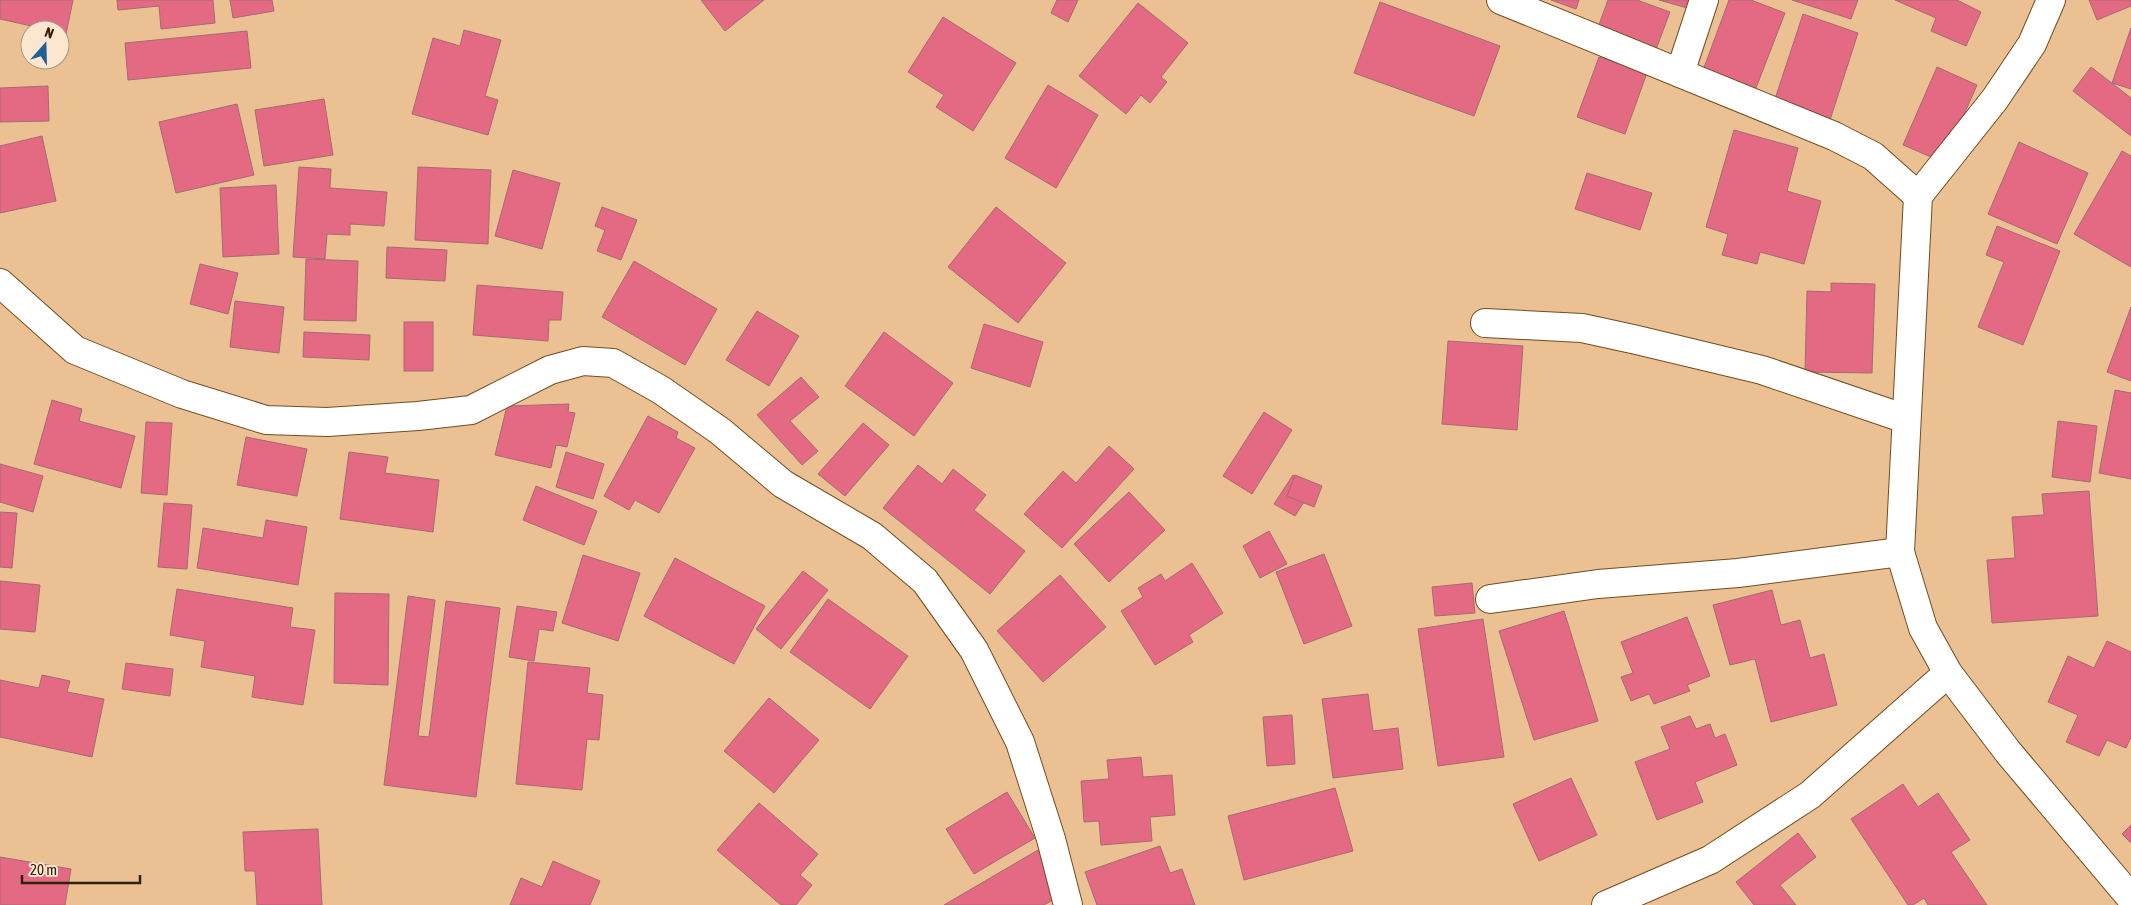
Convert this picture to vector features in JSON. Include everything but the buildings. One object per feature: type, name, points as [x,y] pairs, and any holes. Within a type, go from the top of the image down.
[{"type":"street","points":[[1501,0],[1770,112],[1834,136],[1873,156],[1918,196]]},
{"type":"street","points":[[1680,73],[1704,0]]},
{"type":"street","points":[[2051,0],[2032,44],[2005,83],[1918,196],[1900,552],[1923,628],[1948,673],[2008,752],[2131,898]]},
{"type":"street","points":[[0,283],[75,350],[182,394],[266,420],[328,422],[418,416],[471,410],[550,370],[583,361],[613,364],[661,390],[720,431],[783,484],[872,536],[925,581],[974,650],[1020,742],[1051,839],[1068,905]]},
{"type":"street","points":[[1485,323],[1582,328],[1637,340],[1762,370],[1906,419]]},
{"type":"street","points":[[1490,599],[1598,584],[1738,573],[1900,552]]},
{"type":"street","points":[[1606,905],[1710,860],[1810,794],[1948,673]]}]
